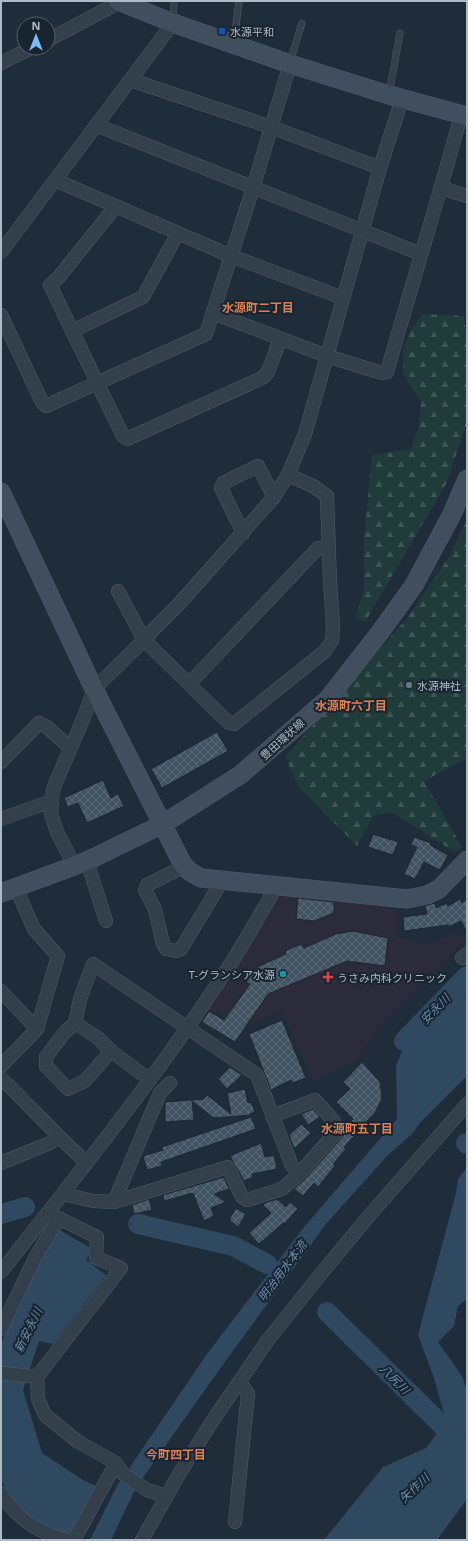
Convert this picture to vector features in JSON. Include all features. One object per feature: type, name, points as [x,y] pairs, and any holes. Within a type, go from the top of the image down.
[{"type":"street","points":[[56,36],[120,1],[173,22],[290,64],[396,97],[464,116],[421,254],[387,372],[382,373],[327,356],[213,313]]},
{"type":"street","points":[[1,252],[173,22]]},
{"type":"street","points":[[1,63],[16,56]]},
{"type":"street","points":[[1,314],[42,402],[46,406],[206,334],[253,188],[290,64]]},
{"type":"street","points":[[131,80],[271,126],[380,168]]},
{"type":"street","points":[[106,921],[81,863],[57,832],[51,814],[53,789],[84,717],[94,689],[179,604],[274,497],[288,474],[305,434],[363,231],[380,168],[396,97]]},
{"type":"street","points":[[96,125],[421,254]]},
{"type":"street","points":[[55,180],[231,256],[343,298]]},
{"type":"street","points":[[442,188],[467,196]]},
{"type":"street","points":[[116,206],[58,278],[50,285],[123,436],[127,439],[262,378],[268,372],[280,339]]},
{"type":"street","points":[[72,331],[143,297],[178,233]]},
{"type":"street","points":[[243,533],[221,488],[223,483],[258,466],[274,497]]},
{"type":"street","points":[[118,591],[144,640],[190,683],[229,723],[234,724],[324,652],[332,641],[333,626],[327,496],[313,486],[288,474]]},
{"type":"street","name":"豊田環状線","points":[[8,890],[81,863],[163,824],[240,775],[327,700],[381,631],[414,585],[451,516],[467,479]]},
{"type":"street","points":[[2,496],[94,689],[163,824],[189,871],[201,878],[276,887],[407,899],[427,895],[439,889],[467,860]]},
{"type":"street","points":[[190,683],[318,548],[329,547]]},
{"type":"street","points":[[2,757],[39,723],[47,727],[70,748]]},
{"type":"street","points":[[1,819],[52,801]]},
{"type":"street","points":[[185,866],[147,885],[145,890],[153,903],[163,944],[166,949],[176,951],[181,949],[222,880]]},
{"type":"street","points":[[1,1329],[64,1194],[150,1080],[187,1028],[234,959],[276,887]]},
{"type":"street","points":[[1,1066],[37,1029],[58,956],[34,929],[8,890]]},
{"type":"street","points":[[111,1051],[85,1080],[68,1089],[46,1066],[46,1057],[65,1032],[75,1024],[80,999],[93,964],[257,1075],[292,1166],[299,1174]]},
{"type":"street","points":[[1,991],[37,1029]]},
{"type":"street","points":[[75,1024],[98,1038],[111,1051],[150,1080]]},
{"type":"street","points":[[1,1078],[87,1163]]},
{"type":"street","points":[[114,1202],[160,1093],[170,1083]]},
{"type":"street","points":[[64,1194],[93,1201],[114,1202],[228,1167],[240,1193],[247,1200],[282,1189],[299,1174],[338,1130],[333,1120],[315,1100],[272,1116]]},
{"type":"street","points":[[142,1540],[165,1496],[213,1420],[268,1340],[316,1280],[467,1104]]},
{"type":"street","points":[[2,1162],[50,1143],[59,1137]]},
{"type":"street","points":[[53,1215],[97,1237],[96,1258],[121,1268],[37,1377],[38,1399],[45,1415],[77,1441],[119,1468],[147,1490],[165,1496]]},
{"type":"street","points":[[1,1272],[53,1215]]},
{"type":"street","points":[[1,1373],[37,1377]]},
{"type":"street","points":[[235,1522],[248,1394],[240,1382]]},
{"type":"street","points":[[74,1540],[119,1468]]},
{"type":"street","points":[[1,1493],[21,1518],[52,1536],[67,1540]]},
{"type":"lane","points":[[173,22],[174,1]]},
{"type":"lane","points":[[233,43],[239,1]]},
{"type":"lane","points":[[290,64],[302,23]]},
{"type":"lane","points":[[396,97],[400,33]]},
{"type":"shaded area","name":"うさみ内科クリニック","points":[[299,893],[397,908],[397,937],[431,945],[451,933],[467,938],[380,1025],[355,1061],[314,1081],[282,1012],[245,1027],[227,1016],[207,1009],[277,898],[284,895]]},
{"type":"green space","points":[[423,314],[464,316],[467,346],[467,422],[446,484],[365,622],[356,618],[364,588],[364,539],[372,455],[411,449],[419,426],[421,401],[403,372],[403,348],[413,326]]},
{"type":"green space","points":[[467,519],[467,758],[424,781],[462,847],[455,852],[391,812],[373,816],[357,846],[299,787],[285,757],[408,617],[449,557]]},
{"type":"water","name":"明治用水本流","points":[[467,983],[467,1076],[418,1125],[413,1133],[388,1155],[326,1224],[224,1363],[144,1476],[133,1494],[111,1540],[90,1540],[117,1486],[207,1354],[304,1227],[397,1119],[396,1066],[402,1051]]},
{"type":"water","name":"矢作川","points":[[467,1167],[467,1299],[458,1306],[454,1326],[438,1342],[462,1376],[467,1391],[467,1499],[437,1540],[324,1540],[383,1467],[426,1448],[446,1421],[434,1378],[418,1335],[456,1193],[458,1179]]},
{"type":"water","name":"新安永川","points":[[58,1229],[92,1249],[86,1260],[106,1275],[53,1344],[39,1341],[23,1390],[42,1453],[83,1480],[98,1487],[82,1517],[69,1535],[28,1517],[6,1490],[1,1479],[1,1344],[15,1312]]},
{"type":"building","points":[[217,732],[228,751],[162,788],[151,769]]},
{"type":"building","points":[[103,780],[111,798],[118,794],[124,806],[87,823],[78,803],[68,807],[64,798]]},
{"type":"building","points":[[373,834],[398,842],[393,855],[368,847]]},
{"type":"building","points":[[414,837],[431,843],[430,845],[448,855],[440,870],[424,862],[415,879],[404,874],[417,847],[411,845]]},
{"type":"building","points":[[298,898],[334,902],[334,913],[314,921],[296,919]]},
{"type":"building","points":[[460,899],[462,903],[467,899],[467,933],[461,921],[448,927],[448,925],[404,931],[403,917],[427,914],[425,906],[435,903],[436,908],[447,903],[448,906]]},
{"type":"building","name":"T-グランシア水源","points":[[353,931],[388,938],[385,966],[347,961],[268,994],[235,1042],[202,1022],[209,1011],[224,1020],[250,984],[246,982],[257,967],[286,954],[285,951],[301,944],[304,948],[336,934]]},
{"type":"building","points":[[282,1020],[306,1078],[292,1083],[291,1080],[271,1090],[249,1034]]},
{"type":"building","points":[[362,1062],[380,1082],[382,1098],[375,1113],[356,1132],[357,1133],[344,1147],[346,1149],[333,1164],[335,1166],[318,1187],[314,1183],[303,1196],[294,1189],[305,1179],[344,1135],[346,1131],[345,1127],[353,1119],[336,1102],[350,1089],[343,1082]]},
{"type":"building","points":[[230,1067],[242,1075],[227,1089],[218,1079]]},
{"type":"building","points":[[245,1089],[248,1103],[251,1102],[255,1112],[250,1114],[251,1115],[214,1118],[192,1101],[194,1120],[165,1122],[165,1102],[204,1099],[207,1095],[231,1114],[227,1093]]},
{"type":"building","points":[[313,1109],[320,1117],[308,1125],[301,1114]]},
{"type":"building","points":[[251,1117],[256,1129],[161,1162],[162,1166],[147,1170],[143,1156],[163,1150],[162,1147]]},
{"type":"building","points":[[301,1124],[311,1133],[295,1148],[289,1135]]},
{"type":"building","points":[[261,1143],[265,1157],[274,1155],[277,1169],[252,1174],[253,1177],[244,1181],[230,1156]]},
{"type":"building","points":[[224,1177],[229,1189],[214,1194],[226,1202],[211,1208],[214,1216],[204,1221],[193,1193],[164,1201],[163,1195]]},
{"type":"building","points":[[149,1199],[152,1210],[134,1214],[132,1205]]},
{"type":"building","points":[[277,1199],[286,1207],[290,1202],[298,1209],[284,1224],[283,1223],[259,1244],[249,1233],[271,1213],[263,1205]]},
{"type":"building","points":[[236,1208],[246,1214],[238,1227],[230,1221],[230,1218]]},
{"type":"waterway","name":"安永川","points":[[404,1041],[467,976]]},
{"type":"waterway","name":"八尻川","points":[[1,1214],[25,1207]]},
{"type":"waterway","name":"八尻川","points":[[138,1224],[233,1246],[267,1264]]},
{"type":"waterway","name":"八尻川","points":[[327,1312],[461,1444]]},
{"type":"place","name":"水源平和","points":[[222,31]]},
{"type":"place","name":"水源神社","points":[[409,685]]},
{"type":"place","name":"T-グランシア水源","points":[[283,974]]},
{"type":"place","name":"うさみ内科クリニック","points":[[328,977]]},
{"type":"district","name":"水源町二丁目","points":[[258,307]]},
{"type":"district","name":"水源町六丁目","points":[[351,705]]},
{"type":"district","name":"水源町五丁目","points":[[357,1128]]},
{"type":"district","name":"今町四丁目","points":[[176,1454]]}]
